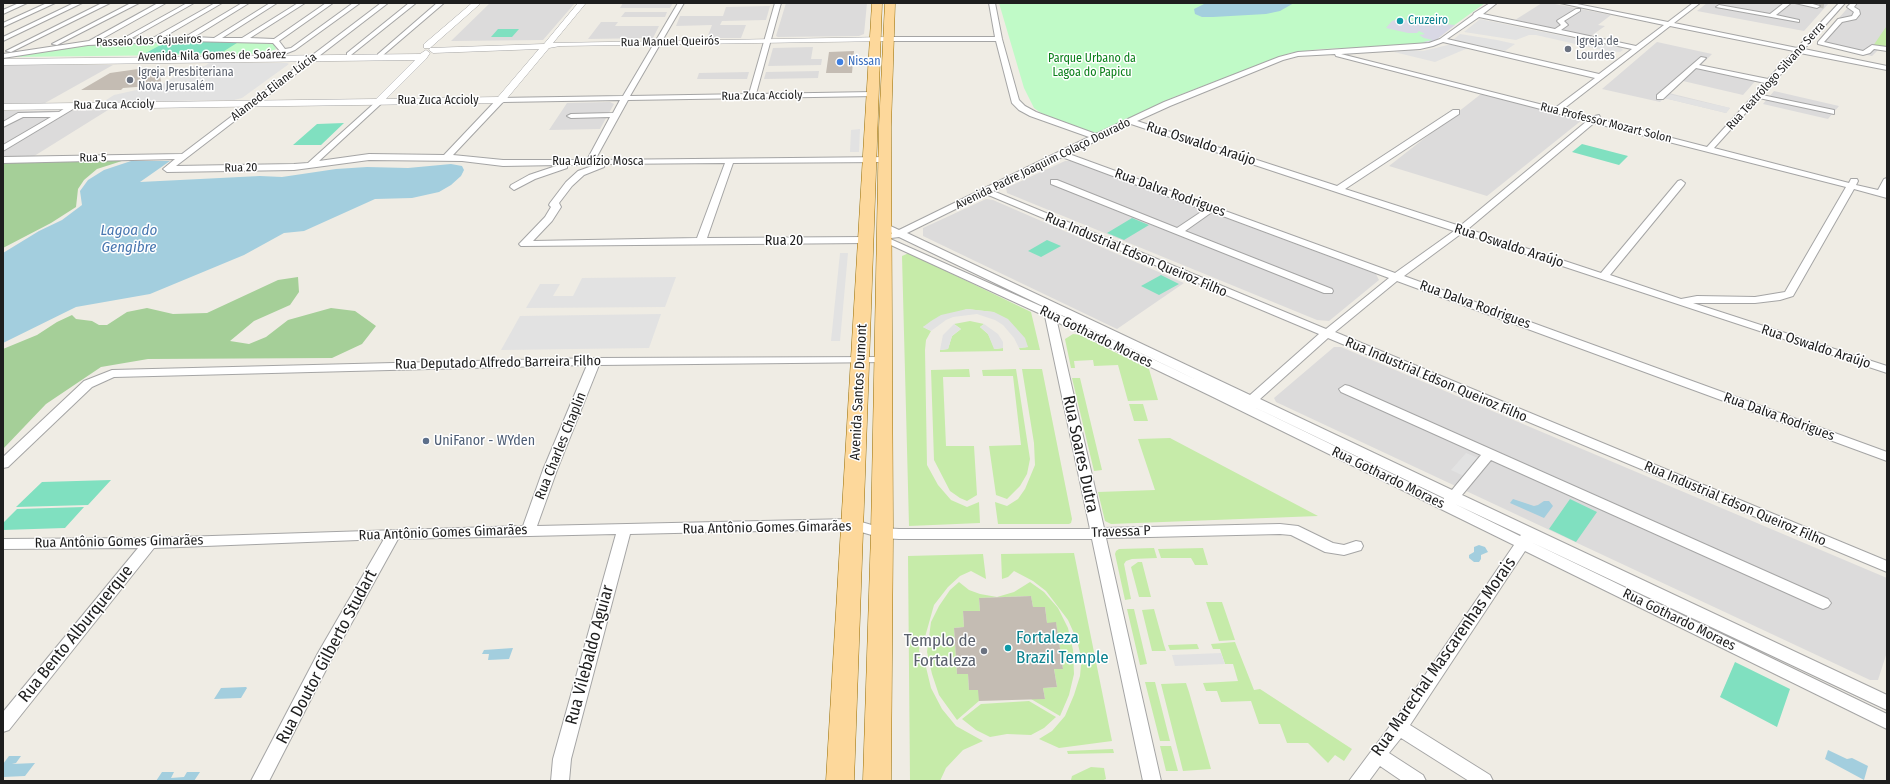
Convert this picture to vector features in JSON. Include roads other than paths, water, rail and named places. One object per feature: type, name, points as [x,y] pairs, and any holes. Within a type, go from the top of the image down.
[{"type":"main road","name":"Avenida Santos Dumont","points":[[840,781],[851,524],[861,360],[877,3]]},
{"type":"main road","name":"Avenida Santos Dumont","points":[[877,781],[882,533],[888,39],[890,3]]},
{"type":"main road","points":[[864,297],[884,297]]},
{"type":"street","points":[[3,12],[24,3]]},
{"type":"street","points":[[3,26],[52,3]]},
{"type":"street","points":[[3,39],[79,3]]},
{"type":"street","points":[[3,58],[107,3]]},
{"type":"street","points":[[46,49],[136,3]]},
{"type":"street","points":[[88,43],[163,3]]},
{"type":"street","points":[[123,41],[191,3]]},
{"type":"street","points":[[155,40],[219,3]]},
{"type":"street","points":[[186,39],[246,3]]},
{"type":"street","points":[[216,39],[274,3]]},
{"type":"street","points":[[245,40],[302,3]]},
{"type":"street","points":[[330,3],[275,41],[280,53],[293,49],[357,3]]},
{"type":"street","name":"Alameda Eliane Lúcia","points":[[171,170],[167,168],[385,3]]},
{"type":"street","points":[[349,54],[413,3]]},
{"type":"street","points":[[380,55],[441,3]]},
{"type":"street","points":[[310,165],[379,101],[428,50],[478,3]]},
{"type":"street","points":[[446,158],[501,100],[582,3]]},
{"type":"street","points":[[589,163],[681,3]]},
{"type":"street","points":[[752,96],[778,3]]},
{"type":"street","points":[[992,3],[999,39],[1015,101],[1034,114],[1096,137]]},
{"type":"street","name":"Avenida Padre Joaquim Colaço Dourado","points":[[900,234],[984,191],[1130,121],[1190,94],[1275,60],[1295,54],[1421,47],[1442,40],[1476,14],[1494,3]]},
{"type":"street","points":[[1563,3],[1887,68]]},
{"type":"street","points":[[1559,109],[1636,48],[1697,3]]},
{"type":"street","points":[[1772,16],[1788,3]]},
{"type":"street","points":[[1798,3],[1816,5]]},
{"type":"street","points":[[1854,3],[1850,6],[1857,10],[1857,14]]},
{"type":"street","points":[[1719,6],[1745,9],[1797,21]]},
{"type":"street","points":[[1835,8],[1857,14]]},
{"type":"street","name":"Rua Teatrólogo Silvano Serra","points":[[1711,147],[1835,8]]},
{"type":"street","points":[[1556,31],[1565,25],[1560,21],[1578,10]]},
{"type":"street","points":[[1476,14],[1636,48]]},
{"type":"street","points":[[1857,14],[1852,18],[1840,20],[1820,43],[1863,53],[1868,52],[1872,47],[1887,49]]},
{"type":"street","name":"Passeio dos Cajueiros","points":[[3,58],[46,49],[88,43],[186,39],[275,41]]},
{"type":"street","points":[[888,39],[999,39]]},
{"type":"street","name":"Rua Manuel Queirós","points":[[428,50],[547,46],[560,44],[888,39]]},
{"type":"street","points":[[1442,40],[1601,77]]},
{"type":"street","name":"Avenida Nila Gomes de Soárez","points":[[3,58],[280,53],[315,56],[349,54],[380,55],[428,50]]},
{"type":"street","name":"Avenida Nila Gomes de Soárez","points":[[3,58],[315,56],[389,58],[428,50]]},
{"type":"street","name":"Rua Professor Mozart Solon","points":[[1337,51],[1559,109]]},
{"type":"street","name":"Rua Professor Mozart Solon","points":[[1325,52],[1711,147],[1852,184],[1885,189]]},
{"type":"street","points":[[1660,97],[1703,58]]},
{"type":"street","points":[[1694,66],[1770,82]]},
{"type":"street","name":"Rua Zuca Accioly","points":[[3,107],[873,94]]},
{"type":"street","points":[[1758,96],[1831,112]]},
{"type":"street","points":[[3,149],[74,106]]},
{"type":"street","points":[[1338,189],[1456,112]]},
{"type":"street","points":[[3,124],[21,115],[60,114]]},
{"type":"street","points":[[571,116],[616,115]]},
{"type":"street","points":[[1247,404],[1326,334],[1397,276],[1461,230],[1595,118]]},
{"type":"street","name":"Rua Oswaldo Araújo","points":[[1130,121],[1887,370]]},
{"type":"street","name":"Rua Dalva Rodrigues","points":[[1062,154],[1887,456]]},
{"type":"street","name":"Rua 5","points":[[3,160],[183,156]]},
{"type":"street","name":"Rua Audízio Mosca","points":[[310,165],[369,157],[469,159],[503,163],[886,159]]},
{"type":"street","points":[[701,241],[730,161]]},
{"type":"street","name":"Rua 20","points":[[606,162],[581,174],[569,184],[554,203],[556,207],[549,219],[524,244],[866,240]]},
{"type":"street","points":[[514,187],[536,176],[558,169],[570,163]]},
{"type":"street","name":"Rua 20","points":[[171,170],[294,168],[310,165]]},
{"type":"street","points":[[1054,182],[1328,291]]},
{"type":"street","points":[[1603,277],[1681,183]]},
{"type":"street","points":[[1681,302],[1697,299],[1754,300],[1780,297],[1790,294],[1852,184]]},
{"type":"street","name":"Rua Industrial Edson Queiroz Filho","points":[[984,191],[1887,567]]},
{"type":"street","points":[[1178,231],[1213,208]]},
{"type":"street","name":"Rua Gothardo Moraes","points":[[886,233],[900,234],[969,272]]},
{"type":"street","name":"Rua Gothardo Moraes","points":[[886,233],[1093,330],[1716,630],[1887,722]]},
{"type":"street","name":"Rua Gothardo Moraes","points":[[1017,294],[1050,314],[1093,330]]},
{"type":"street","name":"Rua Soares Dutra","points":[[1050,314],[1152,781]]},
{"type":"street","name":"Rua Deputado Alfredo Barreira Filho","points":[[3,464],[88,384],[112,374],[595,361],[884,360]]},
{"type":"street","name":"Rua Charles Chaplin","points":[[528,531],[550,470],[595,361]]},
{"type":"street","points":[[1345,390],[1823,603]]},
{"type":"street","points":[[1450,501],[1489,454]]},
{"type":"street","name":"Rua Antônio Gomes Gimarães","points":[[3,544],[150,543],[394,534],[851,524],[882,533]]},
{"type":"street","name":"Travessa P","points":[[882,533],[1098,533],[1280,529],[1293,530],[1330,548],[1344,550],[1356,546]]},
{"type":"street","name":"Rua Vilebaldo Aguiar","points":[[560,781],[566,744],[624,530]]},
{"type":"street","name":"Rua Doutor Gilberto Studart","points":[[260,781],[324,658],[394,534]]},
{"type":"street","name":"Rua Marechal Mascarenhas Morais","points":[[1358,781],[1399,727],[1526,538]]},
{"type":"street","name":"Rua Bento Alburquerque","points":[[3,724],[150,543]]},
{"type":"street","name":"Rua Gothardo Moraes","points":[[1716,630],[1887,703]]},
{"type":"street","points":[[1399,727],[1484,781]]},
{"type":"street","points":[[1377,755],[1417,781]]},
{"type":"water","points":[[1206,3],[1294,3],[1280,11],[1266,14],[1202,17],[1195,14],[1194,9]]},
{"type":"water","name":"Lagoa do Gengibre","points":[[131,161],[170,161],[140,182],[260,176],[282,177],[336,169],[367,167],[408,168],[451,164],[462,166],[464,170],[461,176],[451,185],[439,192],[412,198],[375,199],[304,231],[284,233],[244,255],[150,294],[76,307],[3,343],[3,253],[39,231],[62,220],[82,205],[80,191],[88,180],[104,170]]},
{"type":"water","points":[[1513,499],[1534,506],[1544,501],[1549,501],[1553,506],[1544,518],[1510,503]]},
{"type":"water","points":[[1479,545],[1485,547],[1488,552],[1481,555],[1479,562],[1474,562],[1469,558],[1469,555],[1474,552],[1474,547]]},
{"type":"water","points":[[513,648],[509,659],[488,660],[489,654],[482,654],[484,650]]},
{"type":"water","points":[[221,688],[247,688],[241,698],[214,699]]},
{"type":"water","points":[[1828,750],[1847,759],[1852,758],[1868,766],[1864,780],[1825,759]]},
{"type":"water","points":[[9,756],[21,756],[16,763],[12,764],[35,763],[25,776],[3,777],[3,764]]},
{"type":"water","points":[[162,772],[174,772],[171,778],[184,777],[187,772],[200,772],[194,781],[156,781]]},
{"type":"tunnel","points":[[1819,4],[1824,5]]},
{"type":"place","name":"Cruzeiro","points":[[1400,21]]},
{"type":"place","name":"Igreja de Lourdes","points":[[1568,49]]},
{"type":"place","name":"Nissan","points":[[840,62]]},
{"type":"place","name":"Igreja Presbiteriana Nova Jerusalém","points":[[130,80]]},
{"type":"place","name":"UniFanor - WYden","points":[[426,441]]},
{"type":"place","name":"Fortaleza Brazil Temple","points":[[1008,648]]},
{"type":"place","name":"Templo de Fortaleza","points":[[984,651]]},
{"type":"park label","name":"Parque Urbano da Lagoa do Papicu","points":[[1092,66]]}]
